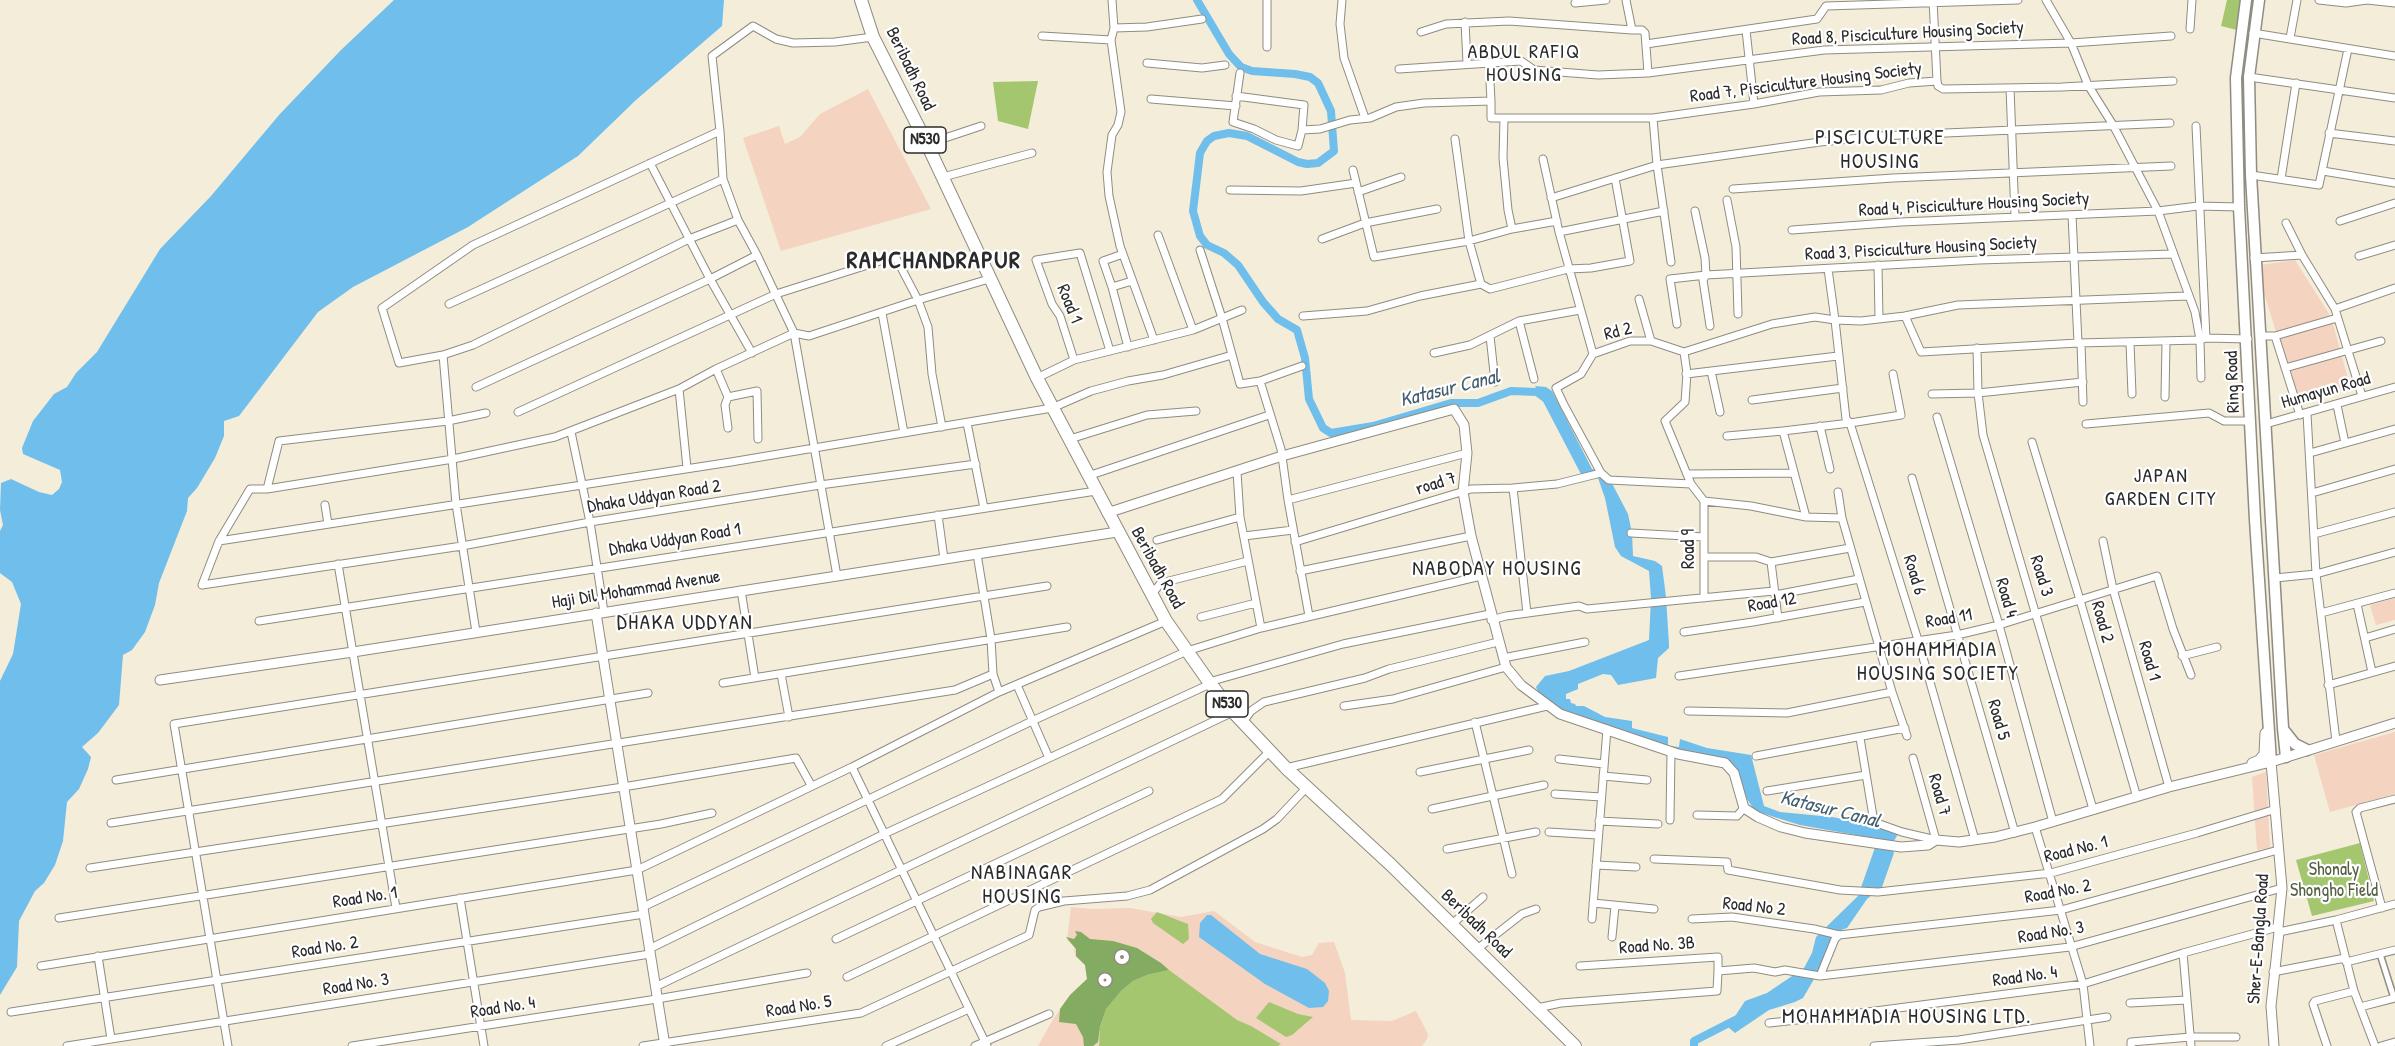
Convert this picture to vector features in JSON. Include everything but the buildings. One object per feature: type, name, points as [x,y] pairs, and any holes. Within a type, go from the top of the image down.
[{"type":"highway","name":"Beribadh Road","points":[[861,0],[873,37],[943,177],[1037,378],[1166,621],[1209,683],[1286,768],[1390,864],[1575,1046]]},
{"type":"main road","name":"Ring Road","points":[[2246,0],[2236,78],[2240,207],[2255,520],[2271,762]]},
{"type":"main road","name":"Ring Road","points":[[2259,0],[2249,76],[2251,175],[2254,258],[2286,757]]},
{"type":"main road","points":[[2255,520],[2272,519]]},
{"type":"main road","points":[[2263,638],[2278,638]]},
{"type":"main road","points":[[2283,728],[2295,744],[2307,750]]},
{"type":"street","points":[[1112,0],[1114,28],[1111,40],[1121,112],[1118,125],[1112,135],[1107,172],[1114,220],[1123,254],[1154,340]]},
{"type":"street","points":[[1267,0],[1267,47]]},
{"type":"street","points":[[1342,0],[1340,24],[1344,58],[1365,118]]},
{"type":"street","points":[[1575,3],[1606,0]]},
{"type":"street","points":[[1626,0],[1632,30]]},
{"type":"street","points":[[1646,44],[1817,19],[1826,6],[2018,0]]},
{"type":"street","points":[[2046,0],[2071,43],[2088,85],[2113,125],[2158,211],[2203,339]]},
{"type":"street","points":[[2190,29],[2192,0]]},
{"type":"street","points":[[2290,38],[2297,0]]},
{"type":"street","points":[[2319,0],[2346,3],[2367,0],[2395,3]]},
{"type":"street","points":[[1933,1],[1937,81]]},
{"type":"street","points":[[1114,28],[1148,27],[1202,19]]},
{"type":"street","points":[[1421,32],[1446,24],[1509,21],[1644,31],[1648,73]]},
{"type":"street","points":[[1465,22],[1467,63]]},
{"type":"street","points":[[837,576],[794,333],[738,220],[723,179],[712,56],[753,26],[776,39],[793,43],[835,42],[873,37]]},
{"type":"street","points":[[1746,30],[1754,104]]},
{"type":"street","points":[[2253,33],[2395,56]]},
{"type":"street","points":[[1042,36],[1111,40]]},
{"type":"street","name":"Road 8, Pisciculture Housing Society","points":[[1399,69],[1521,61],[1534,70],[1598,75],[1648,73],[1824,50],[2071,43],[2170,36]]},
{"type":"street","points":[[2251,175],[2319,185],[2348,49]]},
{"type":"street","points":[[1489,62],[1491,118],[1504,118],[1503,158],[1512,230]]},
{"type":"street","points":[[1146,63],[1202,68],[1226,65]]},
{"type":"street","points":[[1236,96],[1304,105],[1298,146],[1276,140],[1233,122],[1236,96],[1240,74]]},
{"type":"street","points":[[2249,76],[2395,98]]},
{"type":"street","name":"Road 7, Pisciculture Housing Society","points":[[1504,118],[1653,118],[1819,92],[1881,90],[1909,83],[1937,81],[1938,86],[1943,89],[2173,81]]},
{"type":"street","points":[[2281,179],[2296,83]]},
{"type":"street","points":[[2010,88],[2015,216]]},
{"type":"street","points":[[1151,99],[1236,106]]},
{"type":"street","points":[[1302,130],[1320,129],[1350,120],[1370,118],[1396,107],[1424,103],[1491,101]]},
{"type":"street","points":[[1653,118],[1657,165],[1671,262]]},
{"type":"street","points":[[1551,198],[1657,165],[1752,150],[1879,136],[2170,123]]},
{"type":"street","points":[[927,144],[981,126]]},
{"type":"street","points":[[2196,126],[2203,339],[2201,378]]},
{"type":"street","points":[[720,131],[473,245],[382,308],[399,363],[443,355],[473,345],[689,239],[738,220]]},
{"type":"street","points":[[2329,133],[2395,141]]},
{"type":"street","points":[[1455,139],[1470,241],[1481,284]]},
{"type":"street","points":[[943,177],[1032,153]]},
{"type":"street","points":[[1543,159],[1568,269],[1593,354],[1581,374],[1556,387],[1601,473],[1609,480],[1691,484]]},
{"type":"street","points":[[650,164],[753,353]]},
{"type":"street","points":[[1733,189],[1846,180],[2171,166]]},
{"type":"street","points":[[1353,170],[1374,257],[1470,241],[1557,221]]},
{"type":"street","points":[[2323,171],[2395,183]]},
{"type":"street","points":[[1358,192],[1401,177]]},
{"type":"street","points":[[1303,316],[1367,311],[1419,296],[1481,284],[1490,289],[1568,269],[1591,268],[1630,261],[1615,178]]},
{"type":"street","points":[[449,304],[723,179]]},
{"type":"street","points":[[1230,190],[1301,191],[1356,183]]},
{"type":"street","points":[[1728,200],[1736,247],[1738,314]]},
{"type":"street","points":[[2340,221],[2395,203]]},
{"type":"street","name":"Road 4, Pisciculture Housing Society","points":[[1791,230],[2015,216],[2158,211],[2198,206],[2240,207]]},
{"type":"street","points":[[1322,239],[1365,224],[1437,209]]},
{"type":"street","points":[[1695,211],[1705,258],[1706,275],[1703,280],[1710,326]]},
{"type":"street","points":[[1559,232],[1664,212]]},
{"type":"street","points":[[2072,215],[2074,299],[2080,343],[2083,402]]},
{"type":"street","points":[[2286,223],[2302,255],[2335,309],[2362,396]]},
{"type":"street","points":[[1158,235],[1193,330]]},
{"type":"street","points":[[2360,256],[2395,245]]},
{"type":"street","points":[[1200,250],[1240,384],[1260,381],[1302,366]]},
{"type":"street","name":"Road 1","points":[[1074,360],[1060,316],[1052,304],[1036,260],[1080,253],[1110,351]]},
{"type":"street","points":[[1123,254],[1103,261],[1128,347]]},
{"type":"street","name":"Road 3, Pisciculture Housing Society","points":[[1677,324],[1670,279],[1878,266],[2173,254]]},
{"type":"street","points":[[476,387],[711,279],[757,255]]},
{"type":"street","points":[[2254,258],[2302,255]]},
{"type":"street","points":[[518,412],[776,294],[893,257],[896,258],[918,300],[928,327],[934,388],[942,427]]},
{"type":"street","points":[[1878,266],[1879,319]]},
{"type":"street","name":"Road 6","points":[[1828,269],[1836,320],[1846,419],[1850,423],[1918,640],[1975,840]]},
{"type":"street","points":[[219,540],[250,489],[267,489],[453,459],[524,445],[571,432],[679,389],[794,333],[809,336],[989,279]]},
{"type":"street","points":[[1112,287],[1132,280]]},
{"type":"street","points":[[2335,309],[2395,288]]},
{"type":"street","points":[[1842,518],[1806,517],[1751,506],[1704,501],[1691,484],[1665,421],[1685,402],[1684,352],[1772,324],[1815,317],[1836,320],[1879,319],[1958,305],[2187,296]]},
{"type":"street","points":[[1639,299],[1651,340]]},
{"type":"street","points":[[1037,378],[1074,360],[1193,330],[1242,310]]},
{"type":"street","points":[[1434,353],[1470,345],[1519,321],[1580,310]]},
{"type":"street","points":[[882,313],[904,434]]},
{"type":"street","points":[[1905,316],[1921,352],[2080,343],[2248,339]]},
{"type":"street","points":[[2260,336],[2275,336],[2337,318]]},
{"type":"street","points":[[1519,321],[1534,379]]},
{"type":"street","points":[[1490,336],[1495,382]]},
{"type":"street","points":[[2275,336],[2303,415],[2310,453],[2316,574],[2336,741]]},
{"type":"street","name":"Rd 2","points":[[1593,354],[1630,341],[1651,340],[1684,352]]},
{"type":"street","points":[[2165,397],[2166,342]]},
{"type":"street","points":[[2285,368],[2381,342]]},
{"type":"street","points":[[2130,343],[2132,394]]},
{"type":"street","name":"Road 3","points":[[1977,348],[1978,393],[1983,435],[2093,809]]},
{"type":"street","points":[[443,355],[456,504],[476,632]]},
{"type":"street","points":[[219,540],[904,434],[1052,408],[1091,391],[1163,375],[1232,355]]},
{"type":"street","points":[[1686,374],[1838,356]]},
{"type":"street","points":[[716,369],[728,396],[725,405],[728,428]]},
{"type":"street","points":[[1711,371],[1720,412]]},
{"type":"street","points":[[1726,436],[1850,423],[1901,415],[1893,374]]},
{"type":"street","points":[[1260,381],[1282,456],[1309,616]]},
{"type":"street","points":[[1932,394],[1978,393],[2083,382]]},
{"type":"street","name":"Humayun Road","points":[[2266,424],[2395,387]]},
{"type":"street","points":[[1752,400],[1843,388]]},
{"type":"street","points":[[679,389],[687,468]]},
{"type":"street","points":[[728,396],[756,391],[758,440]]},
{"type":"street","points":[[2337,405],[2345,443]]},
{"type":"street","points":[[1107,513],[1282,456],[1454,409],[1464,425],[1467,453],[1463,492],[1471,536],[1504,662],[1521,685],[1560,714],[1671,751],[1725,763],[1734,773],[1744,807],[1758,817],[1781,827],[1896,847],[1928,845],[1936,840]]},
{"type":"street","points":[[1070,439],[1147,415],[1197,411]]},
{"type":"street","points":[[267,489],[279,441],[448,421],[486,412]]},
{"type":"street","points":[[2086,424],[2209,413],[2224,421],[2251,421]]},
{"type":"street","points":[[1088,476],[1269,415]]},
{"type":"street","name":"Road 4","points":[[1937,417],[1999,625],[2052,822]]},
{"type":"street","points":[[967,423],[984,508]]},
{"type":"street","points":[[1820,426],[1830,469]]},
{"type":"street","points":[[2310,453],[2395,429]]},
{"type":"street","points":[[1783,431],[1806,517]]},
{"type":"street","points":[[571,432],[583,483],[597,567],[603,656],[609,700],[665,1044]]},
{"type":"street","name":"Road 2","points":[[2032,442],[2080,600],[2136,794],[2135,798]]},
{"type":"street","points":[[1288,500],[1467,453]]},
{"type":"street","name":"Dhaka Uddyan Road 2","points":[[219,540],[202,585],[462,546],[590,522],[820,485],[976,464]]},
{"type":"street","points":[[2312,493],[2395,470]]},
{"type":"street","points":[[1237,472],[1240,517],[1261,628]]},
{"type":"street","name":"road 7","points":[[1295,542],[1471,489],[1557,484],[1601,473]]},
{"type":"street","points":[[1688,474],[1793,473]]},
{"type":"street","name":"Road 5","points":[[1912,478],[2015,833]]},
{"type":"street","points":[[1513,488],[1527,613]]},
{"type":"street","name":"Dhaka Uddyan Road 1","points":[[259,621],[1096,491]]},
{"type":"street","points":[[1756,756],[1906,732],[1865,602],[1842,518],[1838,492]]},
{"type":"street","name":"Road 9","points":[[1704,501],[1704,598]]},
{"type":"street","points":[[325,505],[328,524]]},
{"type":"street","points":[[2314,534],[2395,512]]},
{"type":"street","points":[[938,515],[944,559]]},
{"type":"street","points":[[1157,540],[1240,517]]},
{"type":"street","points":[[1244,536],[1293,530]]},
{"type":"street","name":"Haji Dil Mohammad Avenue","points":[[160,680],[353,652],[1117,532]]},
{"type":"street","points":[[1632,533],[1704,537]]},
{"type":"street","points":[[1300,571],[1471,536]]},
{"type":"street","name":"Road 1","points":[[2103,541],[2113,589],[2169,787]]},
{"type":"street","points":[[1704,557],[1756,557],[1771,562],[1850,548]]},
{"type":"street","points":[[2276,578],[2316,574],[2395,552]]},
{"type":"street","points":[[977,554],[991,639],[993,674],[999,692]]},
{"type":"street","points":[[1151,595],[1161,583],[1248,561]]},
{"type":"street","points":[[1771,562],[1778,618]]},
{"type":"street","points":[[338,564],[396,908]]},
{"type":"street","name":"Road No. 2","points":[[11,1012],[467,942],[643,911],[1032,721],[1187,651],[1261,628],[1481,576]]},
{"type":"street","name":"Road 11","points":[[1679,676],[1957,635],[1999,625],[2157,576],[2182,656]]},
{"type":"street","name":"Road No. 3","points":[[67,1046],[650,952],[884,834],[1209,683],[1343,644],[1491,617],[1579,606],[1587,609],[1668,600],[1774,593],[1859,579]]},
{"type":"street","points":[[228,1046],[174,724],[1047,586]]},
{"type":"street","points":[[741,590],[755,678]]},
{"type":"street","points":[[2321,613],[2395,593]]},
{"type":"street","name":"Road 12","points":[[1684,632],[1865,602]]},
{"type":"street","points":[[1201,617],[1256,603]]},
{"type":"street","points":[[2357,604],[2372,672]]},
{"type":"street","name":"Road No. 1","points":[[41,966],[637,870],[852,767],[999,692],[1166,621]]},
{"type":"street","points":[[723,683],[1067,627]]},
{"type":"street","points":[[2365,638],[2395,629]]},
{"type":"street","points":[[1243,723],[1251,711],[1264,702],[1365,678],[1389,669],[1498,642]]},
{"type":"street","points":[[1344,706],[1394,699],[1504,662],[1586,642]]},
{"type":"street","points":[[2191,675],[2182,656],[2217,647]]},
{"type":"street","points":[[2328,685],[2395,666]]},
{"type":"street","points":[[781,674],[789,717]]},
{"type":"street","points":[[111,823],[955,690],[993,674]]},
{"type":"street","points":[[1017,685],[1049,758]]},
{"type":"street","points":[[1688,711],[1787,713],[1892,692]]},
{"type":"street","points":[[116,780],[648,693]]},
{"type":"street","points":[[1286,768],[1547,706]]},
{"type":"street","points":[[655,987],[1233,712]]},
{"type":"street","points":[[1475,722],[1512,874]]},
{"type":"street","points":[[1860,738],[1874,822],[1902,832],[1936,840],[1959,842],[2015,833],[2169,787],[2271,762],[2395,723]]},
{"type":"street","points":[[2228,773],[2262,757],[2264,734],[2268,726]]},
{"type":"street","points":[[1592,919],[1607,729]]},
{"type":"street","points":[[1420,772],[1529,750]]},
{"type":"street","points":[[847,977],[934,936],[1035,899],[1222,799],[1270,751]]},
{"type":"street","points":[[1670,820],[1671,751]]},
{"type":"street","points":[[90,868],[623,787],[796,758],[811,785]]},
{"type":"street","name":"Road 7","points":[[1912,758],[1936,840]]},
{"type":"street","points":[[1559,759],[1604,765]]},
{"type":"street","name":"Sher-E-Bangla Road","points":[[2271,762],[2282,888],[2273,972],[2271,1023],[2274,1046]]},
{"type":"street","points":[[852,767],[986,1044]]},
{"type":"street","points":[[1767,791],[1866,775]]},
{"type":"street","points":[[1603,776],[1647,780]]},
{"type":"street","points":[[1432,809],[1544,785]]},
{"type":"street","points":[[1035,899],[1064,901],[1127,896],[1149,890],[1263,829],[1277,819],[1307,787]]},
{"type":"street","points":[[836,939],[1149,791]]},
{"type":"street","points":[[1555,794],[1601,797]]},
{"type":"street","points":[[2382,908],[2356,812],[2360,808],[2395,799]]},
{"type":"street","points":[[1697,815],[1737,816],[1744,807]]},
{"type":"street","name":"Road No. 1","points":[[1654,859],[1727,862],[1728,870],[1840,890],[1878,892],[2051,873],[2276,809]]},
{"type":"street","points":[[59,918],[712,813]]},
{"type":"street","points":[[1599,822],[1658,824]]},
{"type":"street","points":[[2035,827],[2051,873],[2070,947],[2083,984],[2090,1046]]},
{"type":"street","points":[[1448,849],[1536,832]]},
{"type":"street","points":[[1549,832],[1597,835]]},
{"type":"street","points":[[1896,847],[1902,832]]},
{"type":"street","name":"Road No. 2","points":[[1838,935],[2061,910],[2278,850]]},
{"type":"street","points":[[1596,865],[1636,867]]},
{"type":"street","name":"Road No. 3","points":[[1718,971],[1755,968],[1775,972],[1794,971],[1819,976],[2070,947],[2282,888]]},
{"type":"street","points":[[1451,925],[1483,897]]},
{"type":"street","points":[[460,898],[484,1046]]},
{"type":"street","name":"Road No. 5","points":[[643,1046],[861,1013],[1029,935],[1035,910],[1035,899]]},
{"type":"street","points":[[1593,903],[1654,909]]},
{"type":"street","name":"Road No. 4","points":[[1769,1023],[2083,984],[2183,953],[2278,930],[2336,920],[2395,904]]},
{"type":"street","points":[[1612,937],[1615,906]]},
{"type":"street","points":[[1476,950],[1522,914],[1536,909]]},
{"type":"street","name":"Road No 2","points":[[1692,919],[1732,917],[1814,929],[1838,935]]},
{"type":"street","points":[[2336,920],[2354,991],[2375,1046]]},
{"type":"street","points":[[1819,976],[1838,935]]},
{"type":"street","points":[[2273,972],[2395,950]]},
{"type":"street","points":[[2183,953],[2191,1046]]},
{"type":"street","points":[[2360,1007],[2395,998],[2380,954]]},
{"type":"street","points":[[98,956],[111,1039]]},
{"type":"street","name":"Road No. 3B","points":[[1580,966],[1718,957],[1718,971]]},
{"type":"street","points":[[1537,1008],[1561,1003],[1717,991],[1718,971]]},
{"type":"street","name":"Road No. 4","points":[[352,1046],[657,999],[807,973]]},
{"type":"street","points":[[2327,1046],[2313,1004],[2315,1001],[2354,991]]},
{"type":"street","points":[[2130,1003],[2187,1000]]},
{"type":"street","points":[[886,1046],[969,1009]]},
{"type":"street","points":[[975,1046],[986,1044],[1049,1014]]},
{"type":"street","points":[[1874,1046],[1959,1040],[2107,1017]]},
{"type":"street","points":[[2131,1046],[2131,1042],[2191,1037],[2236,1037]]},
{"type":"street","points":[[2381,1046],[2395,1042]]},
{"type":"shaded area","points":[[868,89],[931,209],[781,251],[743,138],[779,126],[785,144],[800,137],[820,114]]},
{"type":"shaded area","points":[[2295,260],[2331,317],[2350,386],[2298,402],[2263,290],[2261,265]]},
{"type":"shaded area","points":[[2395,598],[2395,620],[2376,625],[2370,605]]},
{"type":"shaded area","points":[[2395,732],[2395,794],[2330,812],[2314,755]]},
{"type":"shaded area","points":[[2266,772],[2270,848],[2257,850],[2252,777]]},
{"type":"shaded area","points":[[1071,907],[1130,908],[1181,917],[1214,911],[1255,942],[1302,957],[1312,955],[1319,943],[1334,942],[1345,973],[1351,1020],[1392,1021],[1416,1011],[1428,1034],[1427,1039],[1422,1046],[1038,1046],[1070,995],[1087,979],[1085,965],[1075,956],[1074,947],[1067,940]]},
{"type":"green space","points":[[2227,0],[2253,0],[2245,32],[2221,26]]},
{"type":"green space","points":[[1038,81],[1028,129],[998,121],[993,82]]},
{"type":"green space","name":"Shonaly Shongho Field","points":[[2360,843],[2374,901],[2312,916],[2296,860]]},
{"type":"green space","points":[[1157,912],[1188,924],[1189,939],[1183,944],[1153,923],[1151,919]]},
{"type":"green space","points":[[1075,931],[1081,932],[1090,939],[1113,941],[1137,948],[1169,970],[1133,981],[1121,991],[1106,1009],[1098,1042],[1093,1046],[1084,1046],[1083,1037],[1076,1024],[1059,1022],[1060,1009],[1070,995],[1087,979],[1085,965],[1076,956],[1076,949],[1066,937],[1074,939],[1077,935]]},
{"type":"green space","points":[[1169,970],[1237,1020],[1281,1044],[1278,1046],[1099,1046],[1100,1028],[1106,1009],[1121,991],[1133,981]]},
{"type":"green space","points":[[1269,1002],[1298,1014],[1313,1017],[1292,1035],[1286,1037],[1256,1018]]},
{"type":"water","points":[[394,0],[724,0],[722,26],[636,100],[578,156],[468,227],[353,287],[318,312],[239,416],[224,421],[224,436],[215,458],[197,488],[188,498],[187,511],[159,583],[155,605],[145,632],[132,650],[123,655],[119,705],[98,733],[82,747],[91,757],[88,769],[79,789],[67,802],[63,841],[55,865],[44,883],[35,891],[19,921],[17,967],[0,995],[0,681],[13,654],[21,604],[12,582],[0,573],[0,531],[3,525],[0,510],[1,483],[11,479],[39,492],[52,495],[59,489],[62,482],[60,470],[23,454],[22,448],[33,421],[54,394],[67,387],[76,373],[97,352],[160,249],[211,196],[279,115],[341,50]]},
{"type":"water","points":[[1535,386],[1546,387],[1552,391],[1592,469],[1606,472],[1628,514],[1633,556],[1655,561],[1662,566],[1666,597],[1669,648],[1658,658],[1656,678],[1618,685],[1611,675],[1603,674],[1578,684],[1578,689],[1566,694],[1566,699],[1570,699],[1571,703],[1576,706],[1584,706],[1605,717],[1632,721],[1632,728],[1668,737],[1668,746],[1679,747],[1680,739],[1707,748],[1751,755],[1764,806],[1780,812],[1859,822],[1896,831],[1898,834],[1891,846],[1894,853],[1882,887],[1867,899],[1847,928],[1841,930],[1832,939],[1824,962],[1803,998],[1769,1010],[1735,1033],[1728,1027],[1745,1001],[1767,993],[1804,968],[1812,953],[1816,937],[1858,896],[1878,839],[1800,825],[1755,811],[1747,799],[1734,766],[1726,761],[1692,755],[1558,709],[1539,694],[1536,687],[1545,676],[1569,671],[1649,640],[1651,598],[1649,571],[1621,556],[1615,547],[1605,498],[1598,478],[1584,480]]},
{"type":"water","points":[[1207,915],[1211,915],[1260,954],[1307,969],[1325,983],[1329,991],[1328,1001],[1323,1007],[1309,1008],[1265,984],[1199,937],[1200,923]]},
{"type":"waterway","name":"Katasur Canal","points":[[1197,0],[1229,54],[1241,67],[1252,71],[1310,77],[1318,83],[1331,111],[1334,151],[1318,163],[1298,162],[1247,136],[1229,133],[1214,136],[1207,141],[1200,153],[1193,211],[1200,236],[1207,245],[1224,253],[1238,265],[1263,302],[1278,319],[1297,330],[1305,358],[1309,399],[1323,428],[1331,433],[1373,426],[1451,403],[1478,403],[1511,391],[1537,392],[1549,401]]},
{"type":"waterway","name":"Katasur Canal","points":[[1694,1046],[1694,1041],[1739,1018]]},
{"type":"district","name":"ABDUL RAFIQ HOUSING","points":[[1524,64]]},
{"type":"district","name":"PISCICULTURE HOUSING","points":[[1880,150]]},
{"type":"district","name":"RAMCHANDRAPUR","points":[[934,262]]},
{"type":"district","name":"JAPAN GARDEN CITY","points":[[2161,488]]},
{"type":"district","name":"NABODAY HOUSING","points":[[1497,569]]},
{"type":"district","name":"DHAKA UDDYAN","points":[[685,623]]},
{"type":"district","name":"MOHAMMADIA HOUSING SOCIETY","points":[[1938,662]]},
{"type":"district","name":"NABINAGAR HOUSING","points":[[1022,885]]},
{"type":"district","name":"MOHAMMADIA HOUSING LTD.","points":[[1907,1017]]}]
